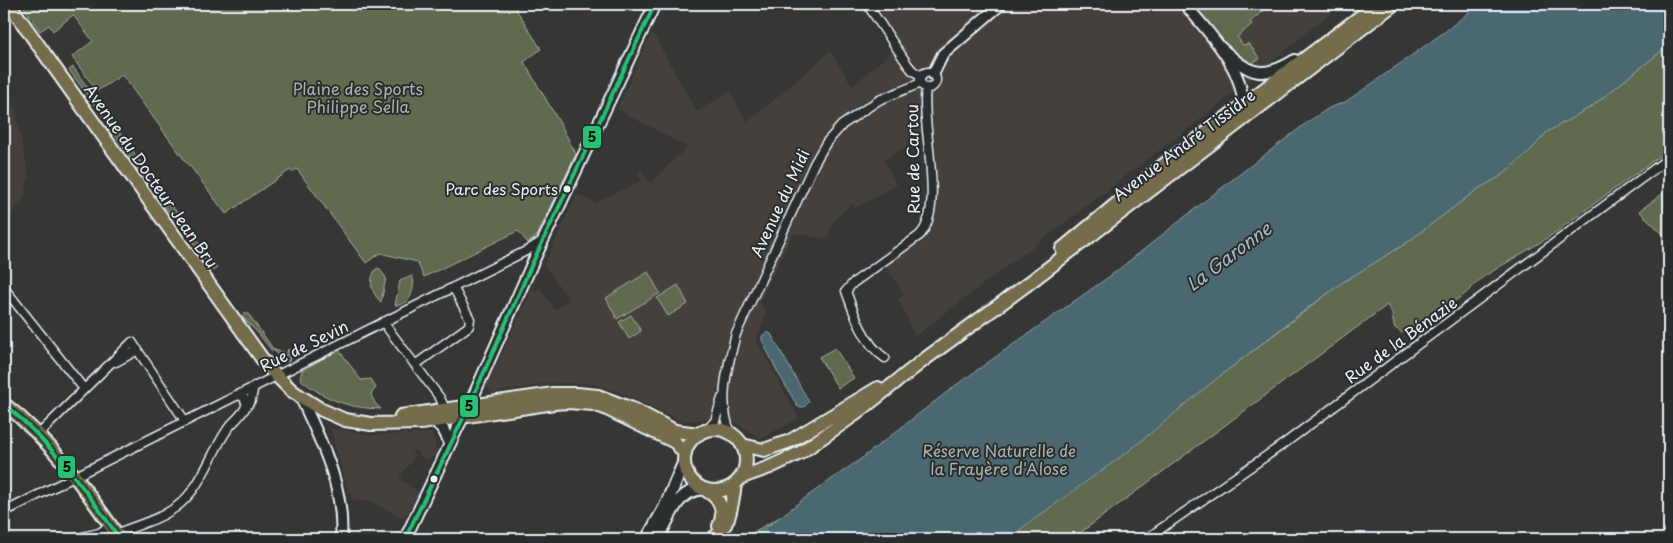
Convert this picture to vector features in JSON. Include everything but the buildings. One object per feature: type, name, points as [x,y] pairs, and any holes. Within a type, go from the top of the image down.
[{"type":"main road","name":"Avenue du Docteur Jean Bru","points":[[9,4],[238,326],[255,338],[276,372]]},
{"type":"main road","name":"Avenue André Tissidre","points":[[992,309],[1074,238],[1161,167],[1377,4]]},
{"type":"main road","name":"Avenue André Tissidre","points":[[738,481],[806,449],[877,398],[925,359],[1025,286],[1394,4]]},
{"type":"main road","name":"Avenue André Tissidre","points":[[742,444],[764,450],[790,441],[925,359]]},
{"type":"main road","points":[[276,372],[301,398],[336,417],[370,424],[434,421],[447,415]]},
{"type":"main road","points":[[276,372],[314,398],[340,411],[360,415],[381,417],[447,415],[553,394],[577,394],[607,399],[635,410],[675,431],[702,433],[721,430],[731,433],[742,444],[746,460],[738,481],[727,524],[712,539]]},
{"type":"main road","points":[[466,412],[568,402],[593,404],[633,420],[675,442],[685,458],[690,478],[704,490],[714,495],[719,501],[722,510],[720,524],[706,539]]},
{"type":"main road","points":[[4,404],[22,418],[57,453],[116,533]]},
{"type":"main road","points":[[647,539],[665,507],[685,458],[689,443],[702,433]]},
{"type":"main road","points":[[657,539],[677,503],[695,489],[717,491],[726,489],[738,481]]},
{"type":"street","points":[[405,539],[655,4]]},
{"type":"street","points":[[867,4],[908,65],[925,80],[943,54],[1001,4]]},
{"type":"street","points":[[1185,4],[1220,48],[1235,72],[1242,91],[1243,104]]},
{"type":"street","points":[[1220,48],[1248,70],[1261,73],[1279,69],[1355,20]]},
{"type":"street","name":"Rue de Cartou","points":[[885,358],[870,344],[846,291],[853,283],[920,235],[927,225],[931,207],[930,152],[924,107],[925,80]]},
{"type":"street","name":"Avenue du Midi","points":[[731,433],[726,417],[726,384],[728,363],[737,330],[814,164],[826,143],[842,125],[879,100],[925,80]]},
{"type":"street","name":"Rue de la Bénazie","points":[[1146,539],[1285,442],[1669,158]]},
{"type":"street","name":"Rue de Sevin","points":[[4,512],[254,386],[276,372],[383,322],[528,250],[544,240]]},
{"type":"street","points":[[414,365],[469,326],[470,319],[453,287]]},
{"type":"street","points":[[4,288],[84,389]]},
{"type":"street","points":[[383,322],[440,398],[447,415]]},
{"type":"street","points":[[38,434],[132,342],[185,421]]},
{"type":"street","points":[[96,376],[138,350]]},
{"type":"street","name":"Avenue du Midi","points":[[702,433],[716,420],[726,384]]},
{"type":"street","points":[[74,539],[99,533],[116,533],[168,513],[184,501],[195,488],[227,430],[251,400],[254,386]]},
{"type":"street","points":[[236,395],[244,398],[246,407]]},
{"type":"street","points":[[301,398],[324,448],[334,476],[342,515],[341,539]]},
{"type":"street","points":[[434,421],[443,429],[450,443]]},
{"type":"shaded area","points":[[874,4],[1342,4],[1201,119],[915,336],[898,299],[904,294],[885,266],[920,241],[929,232],[934,219],[936,203],[932,129],[884,161],[897,185],[855,208],[852,203],[835,220],[827,239],[793,233],[760,301],[766,315],[756,340],[799,418],[761,439],[732,420],[682,421],[616,391],[593,384],[543,384],[493,393],[486,386],[533,288],[537,290],[539,287],[555,310],[569,300],[544,265],[577,194],[595,203],[641,181],[639,173],[642,170],[650,184],[687,147],[617,109],[652,32],[697,112],[730,91],[747,123],[830,51],[853,86],[900,44]]},
{"type":"shaded area","points":[[4,88],[11,98],[16,115],[29,177],[24,197],[4,223]]},
{"type":"shaded area","points":[[330,428],[371,435],[431,433],[435,442],[436,455],[425,461],[415,450],[411,452],[415,456],[399,478],[420,493],[406,516],[402,517],[370,500],[359,502],[358,499],[353,500],[348,491]]},
{"type":"green space","name":"Plaine des Sports Philippe Sella","points":[[26,4],[516,4],[516,9],[541,49],[524,62],[576,154],[537,236],[528,243],[518,231],[424,277],[417,262],[380,253],[366,263],[297,169],[292,172],[290,170],[226,214],[122,75],[97,91],[72,57],[93,41],[73,15],[53,31],[49,25],[40,31],[23,6]]},
{"type":"green space","points":[[1189,4],[1265,4],[1268,6],[1237,37],[1243,45],[1249,44],[1260,59],[1250,64],[1226,49]]},
{"type":"green space","name":"Réserve Naturelle de la Frayère d'Alose","points":[[1669,45],[1669,149],[1549,237],[1483,277],[1465,294],[1414,329],[1402,333],[1394,327],[1392,314],[1387,305],[1072,539],[741,539],[778,518],[1220,376],[1343,282],[1405,244],[1478,189],[1499,177],[1528,153],[1547,132],[1591,107]]},
{"type":"green space","points":[[73,67],[154,181],[148,185],[102,115],[69,70]]},
{"type":"green space","points":[[159,188],[217,268],[213,271],[176,218],[165,208],[154,192]]},
{"type":"green space","points":[[1669,189],[1669,240],[1639,211]]},
{"type":"green space","points":[[379,268],[386,278],[381,302],[373,291],[371,282],[376,269]]},
{"type":"green space","points":[[648,272],[660,293],[617,319],[606,298]]},
{"type":"green space","points":[[412,276],[412,294],[408,301],[395,305],[400,281]]},
{"type":"green space","points":[[678,285],[688,304],[668,316],[657,298]]},
{"type":"green space","points":[[247,312],[274,350],[272,351],[241,316]]},
{"type":"green space","points":[[631,315],[641,331],[629,339],[619,322]]},
{"type":"green space","points":[[835,348],[854,378],[838,388],[819,357]]},
{"type":"green space","points":[[288,349],[291,353],[289,362],[280,359],[274,350],[283,352],[286,356]]},
{"type":"green space","points":[[339,350],[361,380],[371,379],[376,388],[371,395],[381,409],[348,405],[328,397],[300,379],[302,370]]},
{"type":"water","name":"La Garonne","points":[[1479,4],[1669,4],[1669,45],[1591,107],[1547,132],[1528,153],[1499,177],[1478,189],[1405,244],[1343,282],[1300,314],[1220,376],[1130,450],[1007,539],[751,539],[862,458],[956,385],[1114,273],[1309,121],[1363,90],[1447,30]]},
{"type":"water","points":[[767,332],[771,334],[809,402],[804,407],[798,407],[777,371],[762,340],[762,336]]},
{"type":"transit line","name":"5","points":[[405,539],[469,406],[532,264],[655,4]]},
{"type":"transit line","name":"5","points":[[4,404],[37,435],[67,468],[120,539]]},
{"type":"place","name":"Parc des Sports","points":[[567,189]]}]
